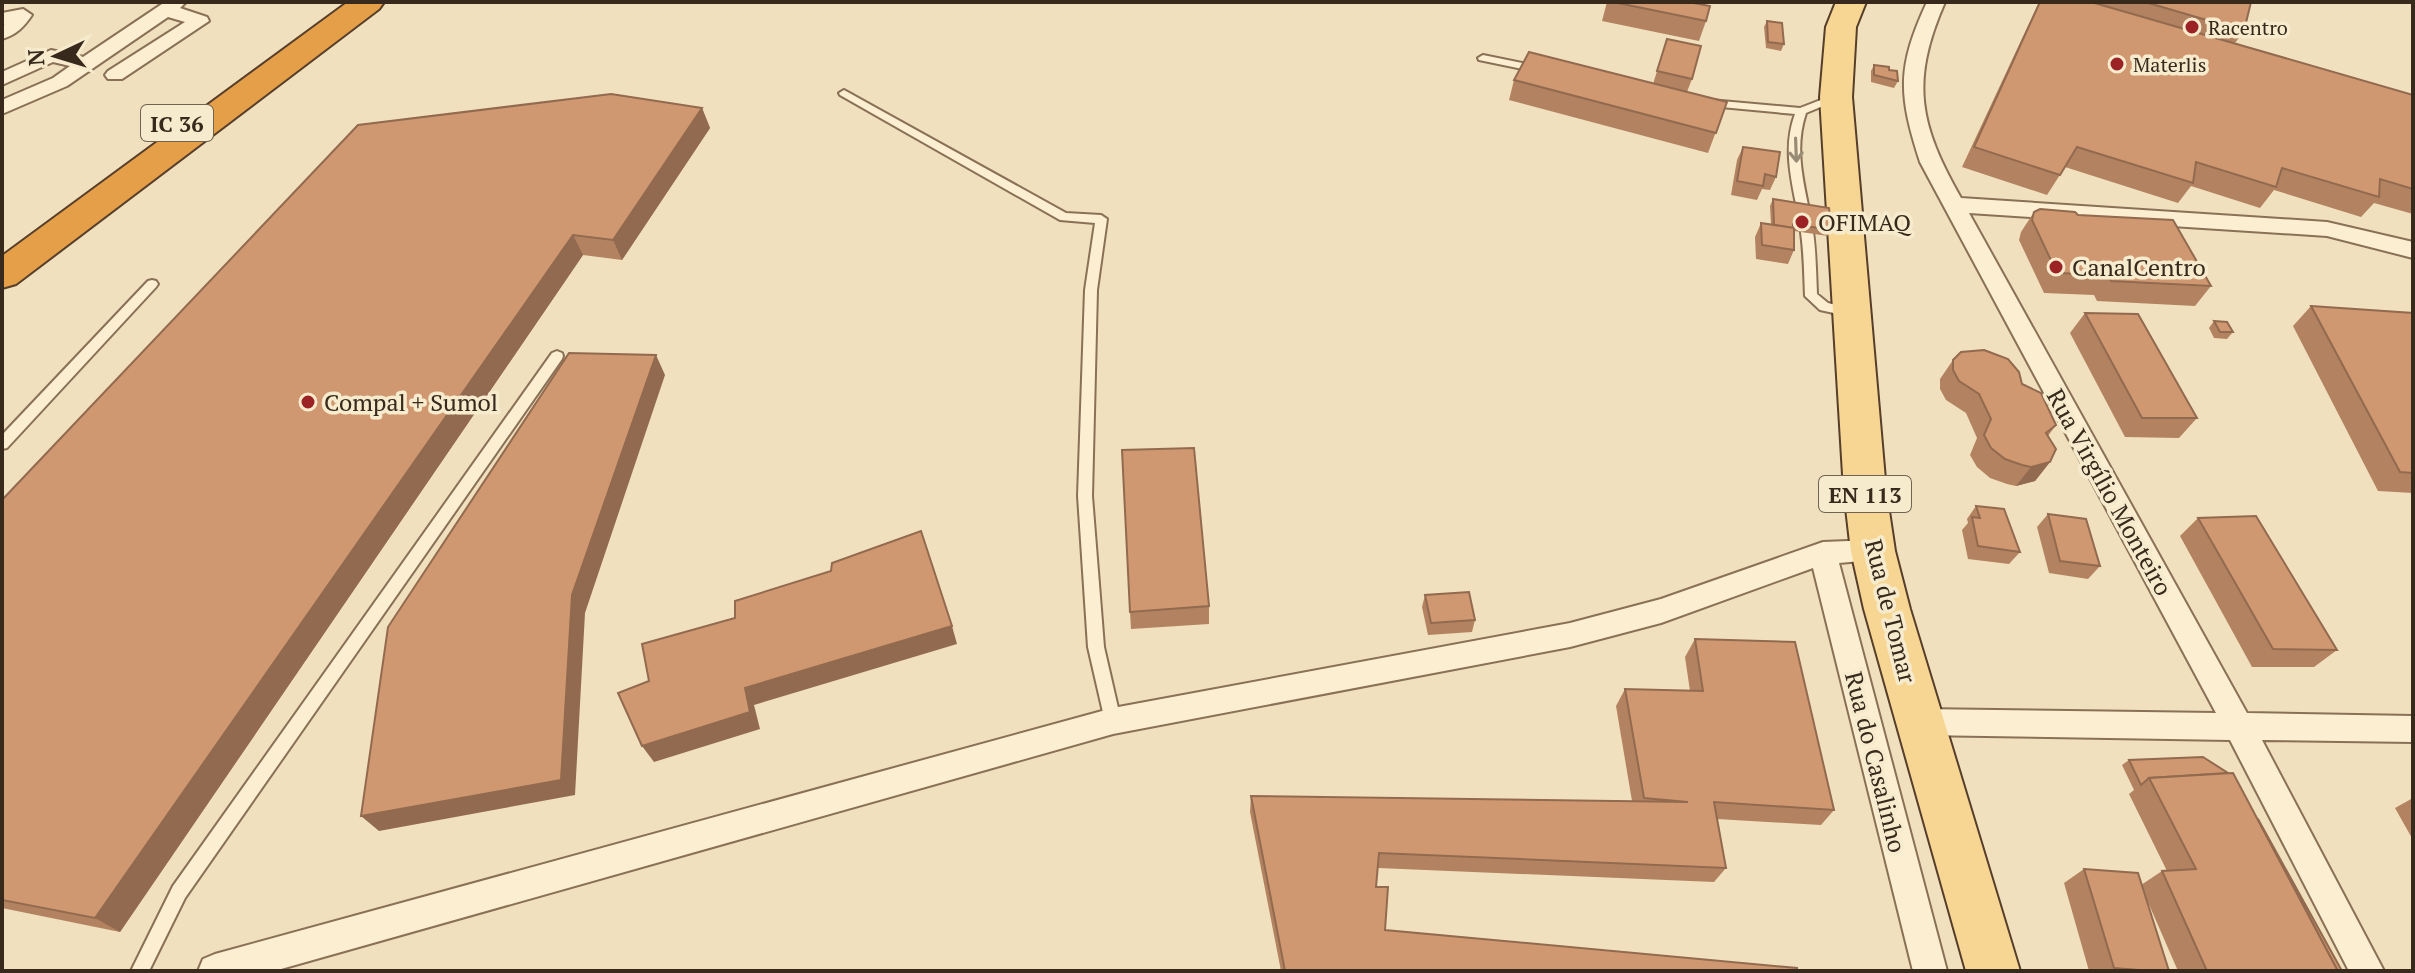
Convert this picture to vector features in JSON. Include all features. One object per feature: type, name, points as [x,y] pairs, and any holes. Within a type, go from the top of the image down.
[{"type":"highway","name":"IC 36","points":[[2,251],[342,2]]},
{"type":"highway","name":"IC 36","points":[[2,275],[368,2]]},
{"type":"main road","name":"Rua de Tomar","points":[[1851,2],[1819,104],[1854,314],[1865,491],[1873,551],[1993,971]]},
{"type":"street","name":"Rua Virgílio Monteiro","points":[[1936,2],[1915,51],[1911,96],[1930,162],[2239,727],[2367,971]]},
{"type":"street","points":[[2,108],[60,82],[172,6],[200,21],[115,75]]},
{"type":"street","points":[[2,19],[23,15],[12,28],[2,33]]},
{"type":"street","points":[[2,79],[51,56],[86,64]]},
{"type":"street","points":[[1952,205],[2327,229],[2413,250]]},
{"type":"street","points":[[215,971],[1113,721],[1570,635],[1661,611],[1823,553],[1873,551]]},
{"type":"street","name":"Rua do Casalinho","points":[[1823,553],[1930,971]]},
{"type":"street","points":[[1920,722],[2413,729]]},
{"type":"lane","points":[[1483,58],[1543,71]]},
{"type":"lane","points":[[844,93],[1064,217],[1101,219],[1091,290],[1085,496],[1096,647],[1113,721]]},
{"type":"lane","points":[[1702,102],[1819,104]]},
{"type":"lane","points":[[2,444],[152,284]]},
{"type":"lane","points":[[140,971],[179,892],[557,356]]},
{"type":"building","points":[[1613,2],[1688,2],[1710,6],[1706,21]]},
{"type":"building","name":"Materlis","points":[[2040,2],[2091,2],[2413,95],[2413,189],[2380,179],[2379,197],[2282,168],[2276,187],[2196,162],[2193,183],[2077,147],[2060,175],[1974,147]]},
{"type":"building","points":[[2145,2],[2251,2],[2244,31]]},
{"type":"building","points":[[1767,21],[1782,23],[1784,44],[1768,42]]},
{"type":"building","points":[[1667,39],[1701,46],[1692,79],[1657,71]]},
{"type":"building","points":[[1529,52],[1727,102],[1716,133],[1514,80]]},
{"type":"building","points":[[1874,65],[1897,71],[1898,81],[1874,75]]},
{"type":"building","name":"Compal + Sumol","points":[[611,94],[702,108],[613,240],[573,235],[95,918],[2,900],[2,500],[358,125]]},
{"type":"building","points":[[1743,147],[1780,152],[1776,177],[1765,174],[1763,186],[1737,181]]},
{"type":"building","points":[[1773,199],[1829,208],[1831,230],[1793,224],[1793,228],[1774,225]]},
{"type":"building","points":[[2040,209],[2075,212],[2078,215],[2173,220],[2211,286],[2111,281],[2108,275],[2057,273],[2032,220],[2034,212]]},
{"type":"building","points":[[1761,223],[1794,228],[1794,250],[1762,245]]},
{"type":"building","points":[[2311,306],[2413,313],[2413,473],[2400,472]]},
{"type":"building","points":[[2085,313],[2138,314],[2197,418],[2142,418]]},
{"type":"building","points":[[2214,321],[2227,322],[2233,332],[2220,332]]},
{"type":"building","points":[[1984,350],[2008,359],[2019,372],[2022,384],[2041,393],[2056,425],[2046,433],[2056,449],[2050,462],[2031,467],[2022,465],[2005,459],[1991,448],[1984,435],[1991,419],[1979,394],[1959,381],[1953,370],[1953,360],[1961,352]]},
{"type":"building","points":[[569,353],[656,355],[572,595],[561,780],[361,816],[388,627]]},
{"type":"building","points":[[1194,448],[1209,606],[1130,612],[1122,450]]},
{"type":"building","points":[[1976,506],[2004,509],[2020,552],[1978,546],[1972,517],[1980,518]]},
{"type":"building","points":[[2048,514],[2086,519],[2100,566],[2060,561]]},
{"type":"building","points":[[2256,516],[2337,650],[2273,649],[2198,518]]},
{"type":"building","points":[[921,531],[952,626],[745,688],[750,712],[642,746],[618,693],[649,681],[642,644],[735,618],[735,601],[831,571],[832,563]]},
{"type":"building","points":[[1469,592],[1475,620],[1431,623],[1425,595]]},
{"type":"building","points":[[1695,639],[1795,642],[1834,810],[1714,802],[1726,868],[1379,853],[1376,887],[1388,887],[1385,930],[1797,968],[1797,971],[1285,971],[1251,796],[1688,802],[1644,798],[1625,689],[1703,691]]},
{"type":"building","points":[[2203,757],[2228,773],[2149,778],[2141,785],[2129,760]]},
{"type":"building","points":[[2233,773],[2338,971],[2207,971],[2162,871],[2196,869],[2149,778]]},
{"type":"building","points":[[2258,819],[2342,971],[2338,971]]},
{"type":"building","points":[[2084,869],[2138,873],[2169,971],[2114,968]]},
{"type":"place","name":"Racentro","points":[[2192,27]]},
{"type":"place","name":"Materlis","points":[[2117,64]]},
{"type":"place","name":"OFIMAQ","points":[[1802,222]]},
{"type":"place","name":"CanalCentro","points":[[2056,267]]},
{"type":"place","name":"Compal + Sumol","points":[[308,402]]}]
